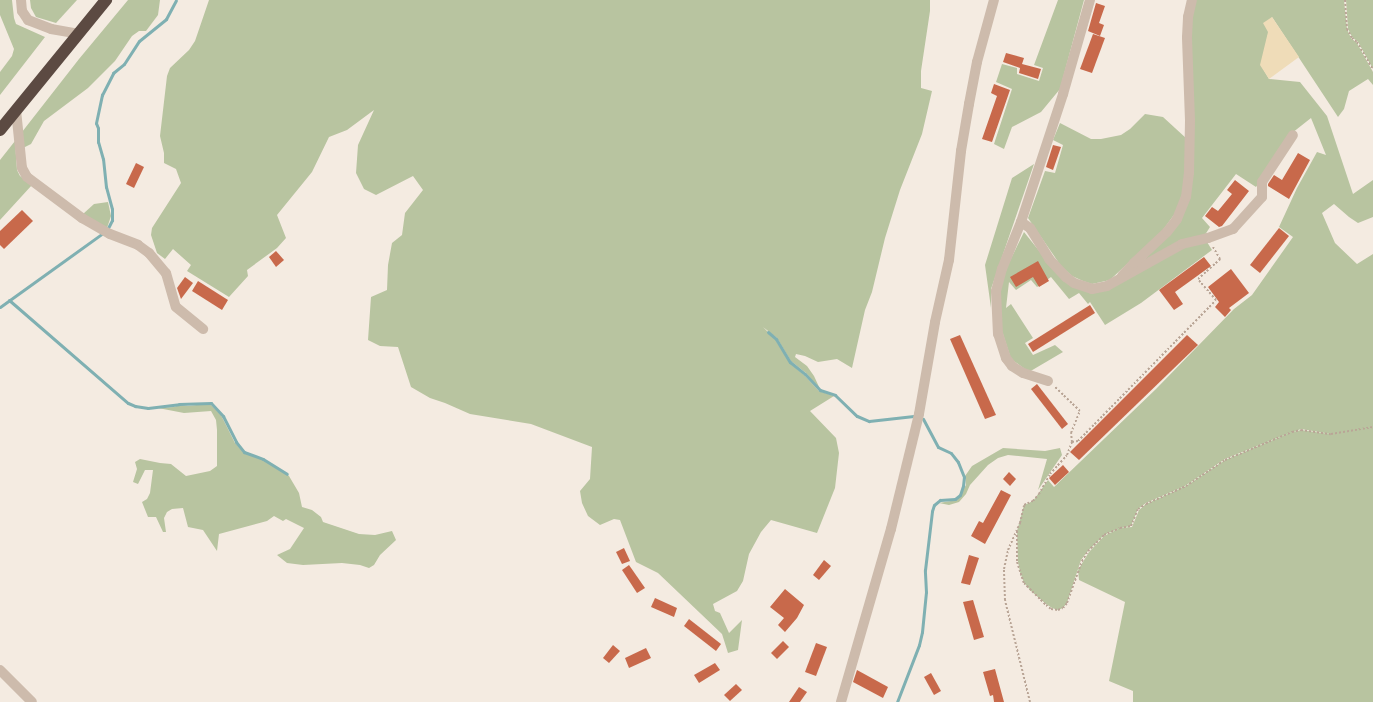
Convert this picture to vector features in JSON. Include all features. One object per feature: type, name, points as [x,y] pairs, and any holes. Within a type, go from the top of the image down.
[{"type":"highway","points":[[0,130],[106,0]]},
{"type":"street","points":[[21,0],[22,12],[28,20],[51,29],[78,34]]},
{"type":"street","points":[[841,702],[891,529],[918,414],[935,322],[949,260],[961,151],[969,104],[977,62],[994,0]]},
{"type":"street","points":[[1048,381],[1023,373],[1012,366],[1003,352],[998,334],[996,291],[1002,269],[1022,222],[1063,94],[1090,0]]},
{"type":"street","points":[[1117,282],[1134,263],[1167,232],[1177,219],[1186,197],[1190,120],[1187,37],[1188,17],[1192,0]]},
{"type":"street","points":[[16,110],[22,168],[28,177],[82,218],[110,234],[138,245],[149,253],[166,273],[176,306],[203,329]]},
{"type":"street","points":[[1022,222],[1030,228],[1048,259],[1074,283],[1092,289],[1108,286],[1182,244],[1208,238],[1234,229],[1262,197],[1262,182],[1293,135]]},
{"type":"street","points":[[0,670],[32,702]]},
{"type":"path","points":[[1345,0],[1347,29],[1352,38],[1357,42],[1373,70]]},
{"type":"path","points":[[1072,442],[1078,441],[1216,300],[1198,279],[1220,259],[1208,238]]},
{"type":"path","points":[[1030,702],[1009,620],[1003,580],[1008,550],[1017,531],[1024,504],[1033,501],[1039,494],[1050,474],[1067,455],[1072,442],[1071,433],[1080,411],[1048,381]]},
{"type":"path","points":[[1017,531],[1017,562],[1024,583],[1052,609],[1058,610],[1063,608],[1067,603],[1082,560],[1088,551],[1104,536],[1120,528],[1131,526],[1138,510],[1146,504],[1186,486],[1225,460],[1292,432],[1301,430],[1330,434],[1373,427]]},
{"type":"green space","points":[[0,0],[12,0],[16,24],[45,37],[0,95],[0,72],[12,56],[14,49],[0,15]]},
{"type":"green space","points":[[30,0],[77,0],[56,23],[36,17],[31,8]]},
{"type":"green space","points":[[128,0],[160,0],[158,15],[146,31],[139,31],[132,36],[115,61],[88,88],[44,121],[31,144],[23,148],[22,132],[79,59]]},
{"type":"green space","points":[[209,0],[930,0],[930,11],[921,71],[921,88],[932,91],[922,134],[900,190],[885,238],[872,292],[865,310],[852,368],[837,359],[818,362],[796,354],[795,357],[807,366],[820,389],[806,373],[791,361],[777,338],[763,327],[775,339],[790,363],[819,391],[834,396],[810,411],[836,438],[839,453],[835,488],[817,533],[771,520],[761,532],[749,554],[743,581],[737,591],[713,604],[715,611],[720,613],[729,633],[742,620],[738,650],[728,653],[722,634],[658,573],[636,562],[620,520],[614,519],[600,525],[588,516],[582,503],[580,491],[590,479],[592,447],[531,424],[470,414],[430,398],[411,387],[398,347],[380,346],[368,340],[371,297],[387,290],[388,265],[392,243],[402,235],[405,213],[423,190],[413,176],[376,195],[364,189],[356,173],[358,145],[374,110],[347,130],[329,137],[312,172],[277,215],[286,238],[277,248],[247,270],[248,276],[229,297],[187,271],[191,265],[173,249],[165,259],[157,253],[151,235],[152,228],[181,183],[176,169],[164,163],[164,153],[160,136],[167,76],[170,68],[189,50],[195,41]]},
{"type":"green space","points":[[1058,0],[1084,0],[1060,89],[1041,112],[1012,127],[1004,149],[994,144],[1012,89],[996,82],[1002,64],[1017,68],[1017,74],[1039,81],[1043,68],[1034,65]]},
{"type":"green space","points":[[1194,0],[1344,0],[1347,29],[1351,38],[1357,43],[1373,72],[1373,85],[1368,79],[1349,91],[1344,109],[1338,117],[1272,17],[1261,65],[1269,79],[1300,82],[1327,116],[1353,194],[1373,180],[1373,217],[1358,223],[1334,204],[1322,213],[1335,243],[1357,264],[1373,254],[1373,702],[1133,702],[1133,691],[1109,681],[1125,602],[1079,580],[1078,570],[1089,552],[1104,536],[1120,528],[1104,535],[1081,560],[1067,603],[1063,608],[1058,610],[1052,608],[1032,592],[1024,583],[1018,562],[1017,531],[1024,505],[1033,501],[1048,480],[1054,487],[1156,389],[1234,309],[1252,295],[1293,237],[1279,227],[1297,188],[1317,152],[1326,155],[1311,118],[1292,133],[1256,187],[1236,174],[1202,218],[1210,227],[1203,238],[1138,268],[1159,242],[1188,199],[1188,35]],"holes":[[[1301,429],[1331,434],[1301,430],[1293,432]],[[1292,432],[1225,460],[1186,486],[1146,504],[1139,510],[1132,527],[1120,528],[1131,526],[1138,509],[1146,503],[1185,486],[1225,459]]]},
{"type":"green space","points":[[1346,0],[1373,0],[1373,69],[1358,42],[1352,37],[1348,29]]},
{"type":"green space","points":[[1145,114],[1163,117],[1187,139],[1186,183],[1176,212],[1163,230],[1110,280],[1092,284],[1083,281],[1072,276],[1061,266],[1028,218],[1045,171],[1055,173],[1063,145],[1053,140],[1060,123],[1091,139],[1101,139],[1121,135],[1130,129]]},
{"type":"green space","points":[[15,141],[17,170],[20,176],[32,185],[0,220],[0,160]]},
{"type":"green space","points":[[1034,164],[991,289],[991,308],[985,265],[1012,178]]},
{"type":"green space","points":[[108,202],[111,216],[107,228],[83,214],[94,204]]},
{"type":"green space","points":[[1024,232],[1048,262],[1093,291],[1184,246],[1207,242],[1212,250],[1141,303],[1105,325],[1090,302],[1088,304],[1079,293],[1069,299],[1051,277],[1037,287],[1031,280],[1016,290],[1009,282],[1006,308],[1011,304],[1033,338],[1025,343],[1033,355],[1055,345],[1063,352],[1029,372],[1011,359],[1002,331],[999,310],[1002,277]]},
{"type":"green space","points":[[210,404],[221,415],[235,443],[244,453],[264,460],[289,476],[299,493],[302,507],[312,510],[321,517],[323,522],[359,534],[375,535],[392,531],[396,540],[380,555],[374,565],[369,568],[360,565],[342,563],[303,565],[287,563],[277,555],[290,549],[304,528],[286,519],[283,521],[274,516],[267,521],[219,534],[217,551],[203,530],[188,527],[183,508],[172,509],[167,512],[164,518],[166,532],[163,532],[156,517],[148,517],[142,502],[147,499],[150,493],[153,470],[145,470],[138,484],[133,482],[137,469],[135,462],[140,459],[171,464],[186,476],[210,471],[217,466],[216,420],[211,411],[184,413],[158,408],[174,407],[179,405],[188,406]]},
{"type":"green space","points":[[1003,448],[1045,451],[1060,448],[1062,455],[1038,490],[1047,459],[1008,455],[998,458],[988,465],[970,485],[966,494],[959,502],[949,505],[939,503],[957,500],[966,485],[965,476],[972,466]]},
{"type":"sand","points":[[1272,17],[1299,57],[1269,79],[1260,65],[1268,32],[1263,23]]},
{"type":"building","points":[[1096,3],[1105,6],[1099,23],[1104,25],[1100,36],[1088,31]]},
{"type":"building","points":[[1093,34],[1105,38],[1092,73],[1080,69]]},
{"type":"building","points":[[1006,53],[1024,58],[1022,64],[1041,69],[1038,79],[1019,73],[1020,68],[1003,62]]},
{"type":"building","points":[[994,84],[1010,90],[992,142],[982,139],[997,96],[991,93]]},
{"type":"building","points":[[1053,145],[1061,147],[1053,170],[1046,167]]},
{"type":"building","points":[[1298,153],[1310,160],[1289,199],[1268,186],[1268,184],[1274,175],[1282,180]]},
{"type":"building","points":[[136,163],[144,167],[134,188],[126,184]]},
{"type":"building","points":[[1235,180],[1249,191],[1222,226],[1219,227],[1205,216],[1212,207],[1218,211],[1232,194],[1227,190]]},
{"type":"building","points":[[22,210],[33,221],[4,249],[0,245],[0,231]]},
{"type":"building","points":[[1279,228],[1289,236],[1260,273],[1250,265]]},
{"type":"building","points":[[276,251],[284,260],[276,267],[269,257]]},
{"type":"building","points":[[1204,257],[1211,266],[1175,292],[1183,304],[1174,310],[1159,290]]},
{"type":"building","points":[[1038,261],[1049,281],[1039,287],[1033,277],[1016,287],[1010,277]]},
{"type":"building","points":[[1231,269],[1249,293],[1229,308],[1231,310],[1225,317],[1215,307],[1219,302],[1208,287]]},
{"type":"building","points":[[185,277],[193,283],[181,299],[177,288]]},
{"type":"building","points":[[198,281],[228,300],[222,310],[192,291]]},
{"type":"building","points":[[1090,305],[1095,313],[1033,352],[1028,344]]},
{"type":"building","points":[[960,335],[996,415],[985,419],[950,339]]},
{"type":"building","points":[[1187,335],[1198,345],[1079,460],[1070,452]]},
{"type":"building","points":[[1037,384],[1068,424],[1062,429],[1031,389]]},
{"type":"building","points":[[1063,465],[1069,472],[1055,485],[1049,478]]},
{"type":"building","points":[[1009,472],[1016,479],[1010,486],[1003,479]]},
{"type":"building","points":[[1001,490],[1011,495],[985,544],[971,536],[979,521],[983,523]]},
{"type":"building","points":[[624,548],[630,561],[622,564],[616,552]]},
{"type":"building","points":[[969,555],[979,558],[970,585],[961,583]]},
{"type":"building","points":[[824,560],[831,566],[819,580],[813,575]]},
{"type":"building","points":[[629,565],[645,588],[637,593],[622,570]]},
{"type":"building","points":[[785,589],[804,605],[797,618],[785,632],[778,625],[784,618],[770,607]]},
{"type":"building","points":[[655,598],[677,608],[674,617],[651,607]]},
{"type":"building","points":[[973,600],[984,637],[974,640],[963,602]]},
{"type":"building","points":[[689,619],[721,644],[716,651],[684,626]]},
{"type":"building","points":[[783,641],[789,647],[777,659],[771,653]]},
{"type":"building","points":[[816,643],[827,647],[816,676],[805,672]]},
{"type":"building","points":[[613,645],[620,651],[609,663],[603,658]]},
{"type":"building","points":[[646,648],[651,658],[629,668],[625,658]]},
{"type":"building","points":[[715,663],[720,670],[699,683],[694,675]]},
{"type":"building","points":[[995,669],[1004,702],[994,702],[993,695],[990,696],[983,672]]},
{"type":"building","points":[[857,670],[888,687],[883,698],[853,682]]},
{"type":"building","points":[[931,673],[941,691],[934,695],[924,677]]},
{"type":"building","points":[[736,684],[742,690],[730,701],[724,695]]},
{"type":"building","points":[[799,687],[807,692],[800,702],[789,702]]},
{"type":"waterway","points":[[108,228],[112,220],[112,209],[106,187],[103,159],[98,142],[98,128],[96,123],[102,95],[113,73],[124,64],[139,41],[166,19],[176,0]]},
{"type":"waterway","points":[[0,307],[103,233]]},
{"type":"waterway","points":[[9,300],[128,403],[135,406],[148,408],[179,404],[211,403],[223,416],[236,442],[244,452],[263,459],[287,474]]},
{"type":"waterway","points":[[768,332],[776,339],[790,362],[805,374],[820,390],[835,395],[857,416],[869,421],[914,416]]},
{"type":"waterway","points":[[897,702],[919,645],[922,632],[926,592],[925,570],[932,511],[934,505],[940,500],[955,499],[960,495],[964,477],[958,462],[951,453],[938,447],[923,419]]}]
